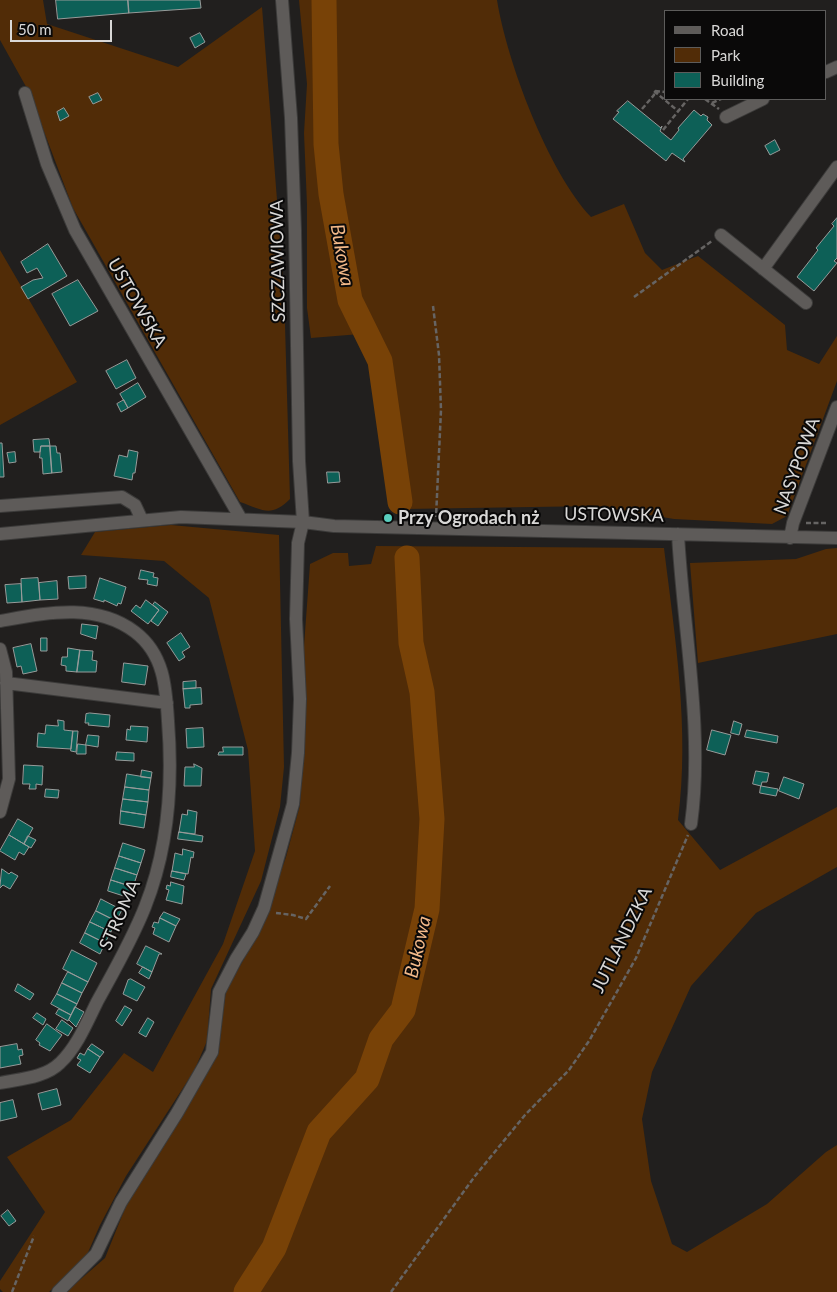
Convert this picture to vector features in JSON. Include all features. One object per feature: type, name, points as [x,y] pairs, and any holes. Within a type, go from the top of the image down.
[{"type":"street","name":"SZCZAWIOWA","points":[[58,1292],[96,1254],[120,1202],[212,1052],[220,992],[262,912],[291,813],[296,782],[300,699],[296,619],[298,552],[303,522],[299,461],[296,231],[291,118],[282,0]]},
{"type":"street","name":"USTOWSKA","points":[[25,93],[47,164],[75,230],[241,519]]},
{"type":"street","points":[[726,117],[761,100]]},
{"type":"street","points":[[763,269],[837,167]]},
{"type":"street","points":[[721,234],[806,303]]},
{"type":"street","name":"NASYPOWA","points":[[790,538],[793,522],[837,407]]},
{"type":"street","points":[[0,506],[122,497],[135,505],[142,520]]},
{"type":"street","name":"USTOWSKA","points":[[0,534],[181,517],[303,522],[334,526],[837,538]]},
{"type":"street","points":[[678,534],[690,668],[694,790],[691,824]]},
{"type":"street","name":"STROMA","points":[[0,621],[80,611],[118,622],[136,633],[154,653],[164,678],[171,769],[169,809],[156,874],[138,923],[85,1024],[65,1058],[52,1070],[0,1083]]},
{"type":"street","points":[[0,649],[6,683],[3,711],[9,779],[0,812]]},
{"type":"street","points":[[6,683],[167,703]]},
{"type":"path","points":[[654,91],[664,92]]},
{"type":"path","points":[[642,109],[654,95],[654,91]]},
{"type":"path","points":[[654,91],[664,100]]},
{"type":"path","points":[[664,100],[678,112]]},
{"type":"path","points":[[663,130],[687,100]]},
{"type":"path","points":[[712,103],[719,100]]},
{"type":"path","points":[[634,297],[721,234]]},
{"type":"path","points":[[433,306],[439,355],[441,410],[436,509]]},
{"type":"path","points":[[793,522],[837,524]]},
{"type":"path","name":"JUTLANDZKA","points":[[392,1292],[475,1176],[525,1115],[569,1070],[589,1041],[636,958],[680,855],[691,824]]},
{"type":"path","points":[[262,912],[293,914],[306,919],[330,886]]},
{"type":"path","points":[[12,1292],[34,1236]]},
{"type":"green space","points":[[0,0],[43,0],[47,24],[178,67],[262,7],[284,290],[290,499],[277,509],[266,511],[240,502],[73,208],[29,92],[0,40]]},
{"type":"green space","points":[[299,0],[497,0],[510,54],[532,115],[560,172],[575,197],[591,217],[624,204],[645,253],[662,270],[698,256],[785,325],[787,350],[819,364],[837,336],[837,381],[787,516],[772,524],[674,519],[596,506],[405,509],[384,360],[373,333],[311,338],[307,308],[307,205],[304,133],[307,84]]},
{"type":"green space","points":[[0,250],[77,382],[0,425]]},
{"type":"green space","points":[[171,525],[279,535],[284,767],[280,807],[261,881],[211,989],[207,1041],[194,1071],[126,1176],[100,1225],[86,1257],[49,1292],[3,1292],[0,1289],[0,1281],[45,1212],[7,1157],[71,1120],[124,1053],[153,1072],[223,944],[255,851],[248,750],[209,598],[164,561],[81,555],[95,532]]},
{"type":"green space","points":[[376,546],[664,548],[680,684],[682,718],[681,786],[678,820],[720,870],[837,807],[837,867],[756,913],[691,986],[652,1072],[642,1119],[651,1181],[672,1244],[687,1252],[767,1204],[826,1152],[837,1145],[837,1292],[66,1292],[105,1258],[128,1201],[216,1058],[226,991],[259,932],[286,857],[300,805],[304,646],[310,564],[333,553],[348,553],[349,566],[371,564]]},
{"type":"green space","points":[[837,548],[837,634],[698,663],[690,563],[796,559],[826,549]]},
{"type":"building","points":[[56,0],[128,0],[129,13],[58,19]]},
{"type":"building","points":[[128,0],[200,0],[201,8],[129,13]]},
{"type":"building","points":[[200,33],[205,42],[195,48],[190,38]]},
{"type":"building","points":[[98,93],[102,100],[93,104],[89,97]]},
{"type":"building","points":[[628,101],[661,128],[662,126],[660,131],[671,140],[679,130],[678,128],[694,110],[701,116],[703,114],[708,117],[707,120],[712,125],[683,159],[685,162],[672,153],[666,161],[613,119],[619,112],[617,111]]},
{"type":"building","points":[[64,108],[69,116],[60,121],[57,112]]},
{"type":"building","points":[[775,140],[780,150],[770,155],[765,146]]},
{"type":"building","points":[[837,218],[837,258],[834,261],[837,263],[814,291],[797,277],[818,250],[816,248],[834,226],[832,224]]},
{"type":"building","points":[[48,244],[67,276],[28,299],[21,287],[33,280],[43,278],[37,268],[27,273],[21,262]]},
{"type":"building","points":[[78,280],[98,311],[70,326],[52,294]]},
{"type":"building","points":[[127,360],[136,378],[116,389],[106,371]]},
{"type":"building","points":[[138,383],[146,397],[128,408],[120,394]]},
{"type":"building","points":[[124,400],[128,408],[121,412],[117,404]]},
{"type":"building","points":[[49,439],[50,446],[41,446],[40,452],[34,452],[33,440]]},
{"type":"building","points":[[0,443],[2,443],[4,477],[0,477]]},
{"type":"building","points":[[41,446],[50,446],[52,473],[43,474],[42,458],[40,458]]},
{"type":"building","points":[[50,446],[56,446],[57,453],[60,453],[62,472],[52,473]]},
{"type":"building","points":[[129,450],[138,452],[132,480],[114,476],[119,455],[127,457]]},
{"type":"building","points":[[15,452],[16,462],[9,463],[7,453]]},
{"type":"building","points":[[327,472],[339,472],[340,482],[328,483]]},
{"type":"building","points":[[141,570],[154,573],[153,577],[158,578],[157,586],[147,584],[148,580],[139,579]]},
{"type":"building","points":[[86,576],[86,588],[69,589],[68,577]]},
{"type":"building","points":[[38,578],[40,600],[22,602],[21,579]]},
{"type":"building","points":[[100,578],[126,587],[121,604],[118,603],[117,606],[104,600],[104,602],[94,599]]},
{"type":"building","points":[[57,581],[58,599],[40,600],[39,583]]},
{"type":"building","points":[[21,584],[22,602],[7,603],[5,585]]},
{"type":"building","points":[[146,600],[159,610],[148,624],[131,611],[136,605],[140,608]]},
{"type":"building","points":[[155,602],[168,612],[158,626],[151,621],[159,610],[153,605]]},
{"type":"building","points":[[82,624],[98,626],[96,639],[81,634]]},
{"type":"building","points":[[181,633],[190,647],[182,652],[185,657],[179,661],[167,643]]},
{"type":"building","points":[[41,638],[47,638],[47,651],[41,651]]},
{"type":"building","points":[[31,644],[37,671],[23,674],[21,666],[17,667],[13,648]]},
{"type":"building","points":[[68,648],[80,650],[77,672],[66,671],[66,666],[61,665],[62,657],[67,657]]},
{"type":"building","points":[[80,650],[93,651],[92,660],[97,661],[96,672],[77,672]]},
{"type":"building","points":[[124,663],[148,666],[145,685],[122,682]]},
{"type":"building","points":[[196,681],[196,688],[183,689],[183,682]]},
{"type":"building","points":[[201,688],[202,704],[190,705],[190,708],[185,708],[183,689]]},
{"type":"building","points":[[86,714],[110,715],[109,727],[85,723]]},
{"type":"building","points":[[58,720],[64,721],[64,730],[73,731],[71,749],[37,747],[38,733],[45,734],[46,725],[58,726]]},
{"type":"building","points":[[734,721],[742,724],[739,735],[731,733]]},
{"type":"building","points":[[131,726],[148,727],[147,742],[126,740],[127,729],[130,730]]},
{"type":"building","points":[[203,728],[204,747],[187,748],[186,729]]},
{"type":"building","points":[[712,730],[731,735],[725,755],[707,750]]},
{"type":"building","points":[[747,730],[778,736],[777,743],[745,737]]},
{"type":"building","points":[[73,731],[78,731],[76,752],[71,751]]},
{"type":"building","points":[[88,735],[99,736],[98,747],[86,745]]},
{"type":"building","points":[[78,744],[86,745],[86,754],[77,754]]},
{"type":"building","points":[[223,747],[243,747],[243,755],[218,755],[219,752],[223,752]]},
{"type":"building","points":[[117,752],[134,753],[134,761],[116,760]]},
{"type":"building","points":[[194,764],[202,768],[201,786],[184,786],[185,767],[194,767]]},
{"type":"building","points":[[24,765],[43,766],[42,785],[36,784],[36,789],[29,789],[30,784],[23,784]]},
{"type":"building","points":[[142,770],[152,772],[151,778],[141,777]]},
{"type":"building","points":[[756,771],[769,773],[767,782],[762,782],[761,786],[753,784]]},
{"type":"building","points":[[127,774],[151,778],[149,790],[125,787]]},
{"type":"building","points":[[784,777],[804,784],[799,799],[779,791]]},
{"type":"building","points":[[761,786],[778,789],[776,796],[760,793]]},
{"type":"building","points":[[125,787],[149,790],[148,802],[123,799]]},
{"type":"building","points":[[46,789],[59,790],[58,798],[45,797]]},
{"type":"building","points":[[123,799],[148,802],[146,815],[121,811]]},
{"type":"building","points":[[188,810],[197,812],[195,834],[179,832],[182,814],[187,815]]},
{"type":"building","points":[[121,811],[146,815],[144,828],[120,824]]},
{"type":"building","points":[[18,819],[33,828],[24,844],[9,835]]},
{"type":"building","points":[[179,832],[203,836],[202,842],[178,839]]},
{"type":"building","points":[[9,835],[29,847],[24,855],[19,852],[15,860],[0,851]]},
{"type":"building","points":[[28,836],[36,840],[31,848],[24,844]]},
{"type":"building","points":[[123,843],[145,850],[141,863],[119,856]]},
{"type":"building","points":[[183,849],[194,852],[193,858],[191,857],[188,874],[172,871],[175,853],[182,855]]},
{"type":"building","points":[[119,856],[141,863],[137,875],[115,868]]},
{"type":"building","points":[[115,868],[137,875],[133,887],[111,880]]},
{"type":"building","points":[[2,869],[9,874],[11,872],[18,876],[10,889],[3,885],[0,888]]},
{"type":"building","points":[[172,871],[186,874],[184,880],[171,877]]},
{"type":"building","points":[[111,880],[133,887],[130,898],[108,891]]},
{"type":"building","points":[[171,882],[184,886],[182,904],[166,900],[169,890],[166,889],[167,885],[170,886]]},
{"type":"building","points":[[101,899],[122,910],[116,921],[96,911]]},
{"type":"building","points":[[96,911],[116,921],[111,932],[90,922]]},
{"type":"building","points":[[164,912],[180,919],[176,926],[160,918]]},
{"type":"building","points":[[160,918],[176,926],[169,942],[153,934],[155,928],[152,927],[154,922],[158,923]]},
{"type":"building","points":[[90,922],[111,932],[105,943],[85,933]]},
{"type":"building","points":[[85,933],[105,943],[100,954],[80,943]]},
{"type":"building","points":[[146,946],[162,954],[159,954],[152,972],[137,964]]},
{"type":"building","points":[[72,950],[97,963],[88,982],[63,969]]},
{"type":"building","points":[[143,967],[152,972],[149,979],[139,973]]},
{"type":"building","points":[[68,972],[88,982],[82,993],[62,983]]},
{"type":"building","points":[[131,979],[145,987],[137,1001],[123,994],[128,980]]},
{"type":"building","points":[[62,983],[82,993],[77,1004],[57,994]]},
{"type":"building","points":[[18,984],[34,994],[30,1000],[15,991]]},
{"type":"building","points":[[57,994],[77,1004],[71,1015],[51,1004]]},
{"type":"building","points":[[125,1006],[132,1010],[122,1026],[116,1021]]},
{"type":"building","points":[[75,1007],[84,1012],[76,1027],[69,1020]]},
{"type":"building","points":[[59,1009],[71,1015],[68,1021],[56,1014]]},
{"type":"building","points":[[37,1013],[46,1019],[43,1025],[33,1018]]},
{"type":"building","points":[[148,1018],[154,1022],[146,1037],[139,1033]]},
{"type":"building","points":[[62,1020],[73,1028],[68,1036],[56,1029]]},
{"type":"building","points":[[47,1024],[62,1035],[50,1051],[39,1045],[40,1043],[36,1040]]},
{"type":"building","points":[[17,1044],[18,1050],[22,1049],[23,1055],[19,1056],[21,1064],[0,1068],[0,1047]]},
{"type":"building","points":[[92,1044],[104,1052],[100,1057],[88,1049]]},
{"type":"building","points":[[88,1049],[100,1057],[90,1073],[77,1065],[81,1060],[77,1058],[80,1053],[84,1055]]},
{"type":"building","points":[[57,1089],[61,1105],[42,1110],[38,1094]]},
{"type":"building","points":[[13,1100],[17,1117],[0,1121],[0,1103]]},
{"type":"building","points":[[8,1210],[16,1221],[9,1226],[1,1216]]},
{"type":"waterway","name":"Bukowa","points":[[324,0],[326,144],[331,194],[350,300],[380,361],[400,502]]},
{"type":"waterway","name":"Bukowa","points":[[246,1292],[274,1248],[319,1132],[367,1079],[381,1039],[403,1010],[427,909],[432,819],[422,692],[411,643],[407,558]]},
{"type":"place","name":"Przy Ogrodach nż","points":[[388,518]]}]
